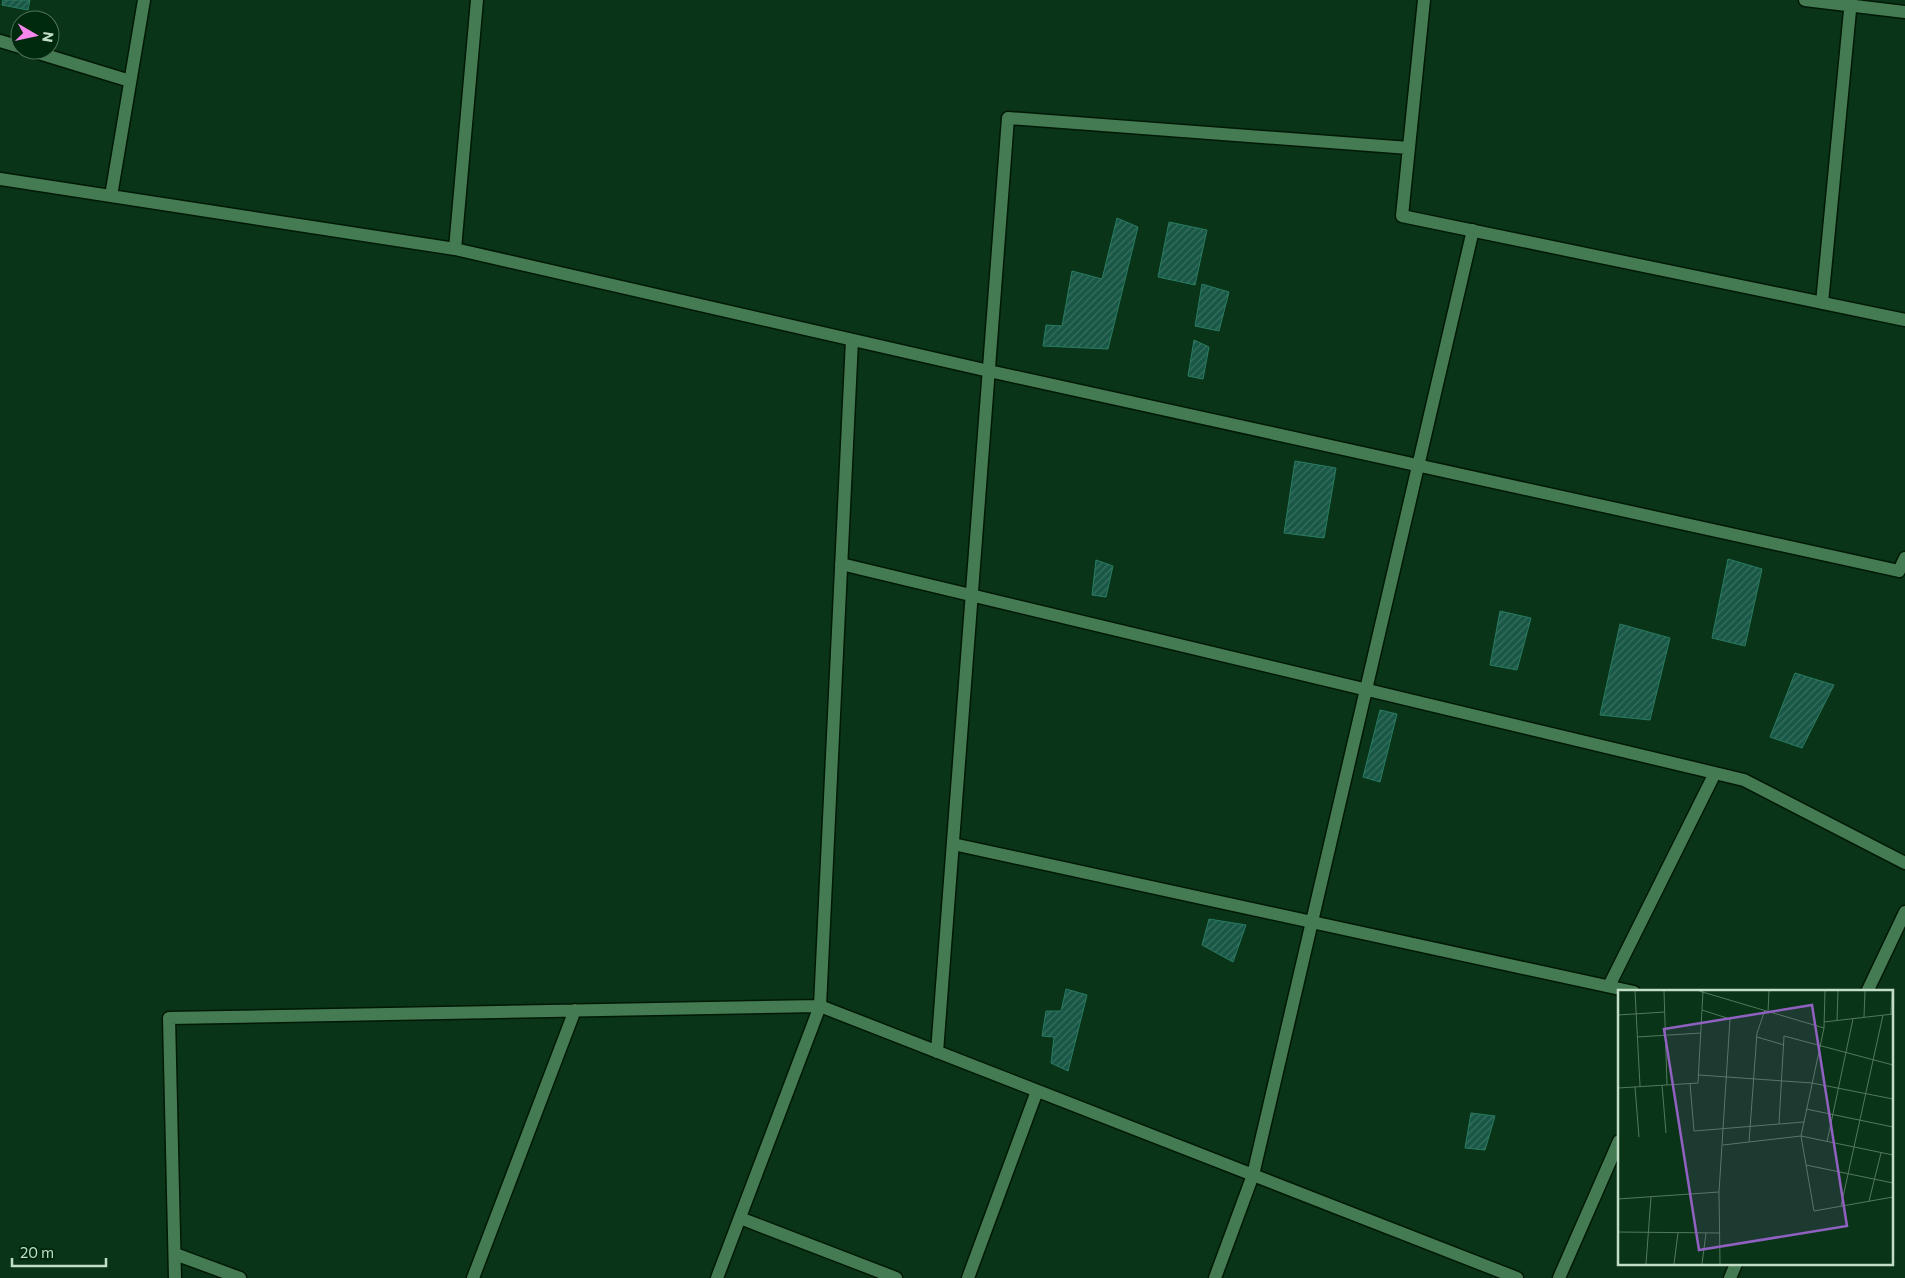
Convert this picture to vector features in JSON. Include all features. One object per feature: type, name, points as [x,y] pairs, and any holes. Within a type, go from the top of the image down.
[{"type":"street","points":[[111,196],[144,0]]},
{"type":"street","points":[[455,250],[477,0]]},
{"type":"street","points":[[1424,0],[1402,216],[1905,320]]},
{"type":"street","points":[[1805,0],[1850,3],[1905,12]]},
{"type":"street","points":[[1822,303],[1850,3]]},
{"type":"street","points":[[60,59],[130,80]]},
{"type":"street","points":[[937,1052],[1008,118],[1409,148]]},
{"type":"street","points":[[0,179],[455,250],[989,371],[1899,571],[1905,558]]},
{"type":"street","points":[[1215,1278],[1253,1175],[1472,230]]},
{"type":"street","points":[[717,1278],[820,1006],[852,340]]},
{"type":"street","points":[[841,564],[1744,780],[1905,863]]},
{"type":"street","points":[[1609,986],[1715,773]]},
{"type":"street","points":[[953,844],[1626,990]]},
{"type":"street","points":[[1868,990],[1905,912]]},
{"type":"street","points":[[175,1278],[169,1018],[820,1006],[1517,1278]]},
{"type":"street","points":[[473,1278],[574,1010]]},
{"type":"street","points":[[968,1278],[1037,1091]]},
{"type":"street","points":[[1558,1278],[1618,1143]]},
{"type":"street","points":[[740,1218],[896,1278]]},
{"type":"street","points":[[175,1254],[240,1278]]},
{"type":"street","points":[[1730,1278],[1735,1266]]},
{"type":"building","points":[[3,0],[30,0],[28,10],[2,5]]},
{"type":"building","points":[[1117,218],[1138,227],[1108,349],[1043,346],[1046,325],[1062,326],[1072,271],[1102,279]]},
{"type":"building","points":[[1169,222],[1207,230],[1195,285],[1158,277]]},
{"type":"building","points":[[1202,284],[1229,292],[1219,331],[1195,326]]},
{"type":"building","points":[[1194,340],[1209,347],[1203,379],[1188,376]]},
{"type":"building","points":[[1295,461],[1336,468],[1324,538],[1284,533]]},
{"type":"building","points":[[1728,559],[1762,569],[1745,646],[1712,638]]},
{"type":"building","points":[[1096,560],[1113,566],[1106,597],[1092,595]]},
{"type":"building","points":[[1500,611],[1531,618],[1517,670],[1490,665]]},
{"type":"building","points":[[1620,624],[1670,638],[1650,720],[1600,715]]},
{"type":"building","points":[[1795,673],[1834,685],[1802,748],[1770,737]]},
{"type":"building","points":[[1380,710],[1397,714],[1380,782],[1363,777]]},
{"type":"building","points":[[1209,919],[1246,925],[1233,962],[1202,945]]},
{"type":"building","points":[[1066,989],[1087,995],[1068,1071],[1051,1063],[1054,1037],[1042,1036],[1046,1011],[1061,1011]]},
{"type":"building","points":[[1471,1113],[1495,1116],[1485,1150],[1465,1148]]}]
